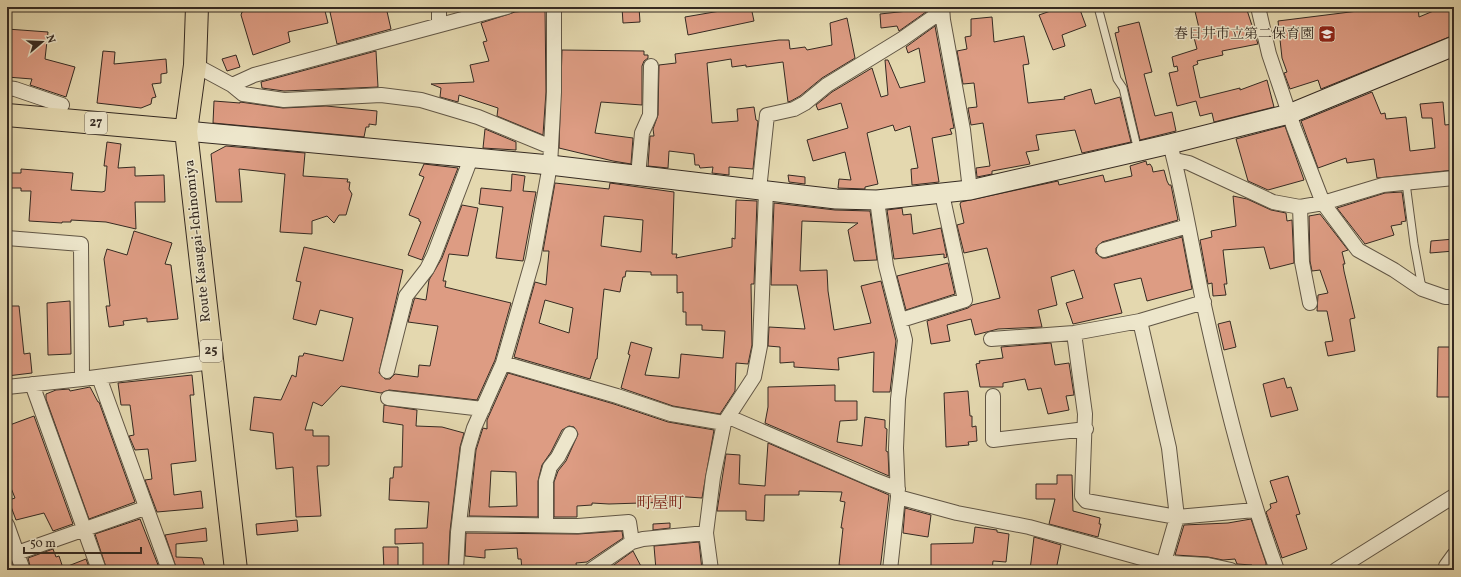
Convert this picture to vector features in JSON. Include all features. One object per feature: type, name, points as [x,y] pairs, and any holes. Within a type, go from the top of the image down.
[{"type":"main road","name":"Route Kasugai-Ichinomiya","points":[[197,7],[195,65],[186,131],[212,362],[231,565]]},
{"type":"main road","name":"27","points":[[7,115],[186,131]]},
{"type":"street","points":[[439,7],[439,25]]},
{"type":"street","points":[[232,85],[254,75],[507,7]]},
{"type":"street","points":[[456,570],[459,524],[468,448],[503,364],[533,258],[550,165],[554,92],[554,7]]},
{"type":"street","points":[[1258,7],[1269,54],[1289,114],[1323,203],[1358,250],[1394,270],[1422,289],[1445,298],[1454,297]]},
{"type":"street","points":[[711,570],[706,533],[713,477],[726,420],[754,377],[760,346],[762,190],[767,115],[794,109],[805,103],[827,84],[902,39],[942,9],[963,130],[970,190]]},
{"type":"street","points":[[186,131],[550,165],[836,198],[877,200],[970,190],[1138,152],[1172,152],[1289,114],[1454,46]]},
{"type":"street","points":[[195,65],[232,85],[243,94],[284,100],[381,95],[421,100],[478,117],[551,147]]},
{"type":"street","points":[[638,176],[642,132],[650,115],[651,66]]},
{"type":"street","points":[[7,88],[15,89],[62,105]]},
{"type":"street","points":[[1172,152],[1189,164],[1273,202],[1300,207],[1323,203],[1383,185],[1454,178]]},
{"type":"street","points":[[1172,152],[1204,302],[1255,510],[1277,570]]},
{"type":"street","points":[[387,371],[406,296],[427,269],[434,255],[471,158]]},
{"type":"street","points":[[901,320],[965,300],[942,194]]},
{"type":"street","points":[[877,200],[886,266],[905,340],[898,399],[896,448],[898,493],[890,570]]},
{"type":"street","points":[[1300,207],[1302,262],[1310,303]]},
{"type":"street","points":[[1104,250],[1188,226]]},
{"type":"street","points":[[7,238],[81,244],[82,379]]},
{"type":"street","points":[[991,339],[1074,333],[1140,321],[1204,302]]},
{"type":"street","points":[[1140,321],[1169,448],[1177,517],[1158,565]]},
{"type":"street","points":[[1074,333],[1086,429],[1082,496],[1086,501],[1177,517],[1255,510]]},
{"type":"street","points":[[7,387],[99,377],[212,362]]},
{"type":"street","points":[[503,364],[617,396],[671,414],[726,420],[872,479],[898,493],[957,514],[1029,527],[1158,565],[1208,565],[1231,570]]},
{"type":"street","points":[[99,377],[169,570]]},
{"type":"street","points":[[32,384],[99,570]]},
{"type":"street","points":[[993,396],[993,440],[1086,429]]},
{"type":"street","points":[[388,398],[483,409]]},
{"type":"street","points":[[546,525],[546,481],[550,467],[558,457],[570,434]]},
{"type":"street","points":[[1336,570],[1454,496]]},
{"type":"street","points":[[17,553],[146,508]]},
{"type":"street","points":[[459,524],[578,526],[629,522],[632,542]]},
{"type":"street","points":[[7,525],[23,570]]},
{"type":"street","points":[[591,570],[632,542],[643,539],[706,533]]},
{"type":"street","points":[[1446,570],[1446,566],[1454,555]]},
{"type":"lane","points":[[1098,7],[1117,79],[1123,88],[1138,152]]},
{"type":"lane","points":[[1406,183],[1422,289]]},
{"type":"building","points":[[258,7],[324,7],[328,23],[288,32],[290,42],[253,55],[241,15],[242,12]]},
{"type":"building","points":[[351,7],[386,7],[391,29],[337,44],[330,12]]},
{"type":"building","points":[[545,7],[546,92],[543,135],[497,116],[498,108],[459,95],[458,102],[440,97],[441,88],[431,84],[474,82],[470,65],[489,61],[483,42],[487,41],[481,23],[515,12],[526,11],[526,9]]},
{"type":"building","points":[[622,7],[639,7],[640,22],[623,23]]},
{"type":"building","points":[[719,7],[751,7],[754,21],[688,35],[685,17],[720,11]]},
{"type":"building","points":[[916,7],[933,7],[899,31],[897,26],[881,28],[880,14],[917,10]]},
{"type":"building","points":[[1062,7],[1079,7],[1086,26],[1062,35],[1065,46],[1053,50],[1039,15]]},
{"type":"building","points":[[1194,7],[1246,7],[1258,44],[1222,51],[1223,55],[1197,61],[1198,64],[1193,66],[1200,98],[1240,88],[1240,90],[1267,80],[1274,107],[1214,122],[1212,113],[1200,116],[1196,101],[1177,106],[1169,73],[1178,71],[1177,66],[1174,67],[1172,57],[1197,49],[1192,30],[1199,28]]},
{"type":"building","points":[[1366,7],[1418,7],[1419,17],[1443,7],[1454,7],[1454,35],[1321,89],[1318,80],[1290,89],[1284,73],[1287,72],[1282,58],[1278,21],[1366,10]]},
{"type":"building","points":[[992,17],[994,42],[1024,36],[1029,64],[1023,65],[1028,103],[1065,99],[1064,97],[1091,89],[1095,104],[1120,97],[1131,142],[1082,153],[1075,130],[1036,135],[1039,150],[1026,152],[1030,164],[992,171],[992,174],[977,177],[976,168],[990,166],[983,123],[971,125],[968,108],[977,107],[974,83],[963,84],[957,51],[967,49],[965,37],[971,36],[971,19]]},
{"type":"building","points":[[847,18],[855,58],[822,78],[800,96],[788,102],[783,62],[746,67],[746,65],[732,67],[731,59],[707,63],[712,123],[738,121],[737,109],[754,107],[756,120],[758,121],[753,169],[729,167],[729,175],[712,173],[713,167],[700,168],[699,165],[695,165],[694,154],[669,151],[668,168],[648,166],[650,136],[654,136],[653,129],[658,115],[659,65],[676,63],[675,54],[779,40],[789,40],[790,49],[805,47],[807,50],[832,45],[830,23]]},
{"type":"building","points":[[1139,22],[1152,72],[1144,74],[1155,116],[1172,112],[1176,131],[1140,140],[1115,33],[1119,32],[1118,27]]},
{"type":"building","points":[[935,26],[954,128],[950,129],[952,134],[932,138],[939,182],[912,185],[911,169],[918,168],[910,126],[895,131],[893,125],[867,133],[878,184],[865,187],[865,189],[838,188],[839,179],[851,180],[845,152],[813,161],[807,140],[848,128],[841,103],[818,110],[816,105],[832,92],[872,68],[881,97],[888,95],[885,60],[888,60],[900,88],[925,82],[919,48],[908,53],[906,47]]},
{"type":"building","points":[[7,29],[48,32],[45,59],[75,67],[66,97],[30,85],[32,79],[7,77]]},
{"type":"building","points":[[562,50],[644,51],[644,55],[648,55],[648,58],[644,61],[642,66],[642,105],[601,102],[595,133],[633,138],[631,164],[559,148]]},
{"type":"building","points":[[103,51],[115,52],[114,64],[166,59],[167,73],[161,74],[161,83],[152,84],[156,97],[152,98],[151,104],[141,108],[97,103]]},
{"type":"building","points":[[376,51],[378,87],[284,91],[262,88],[261,82]]},
{"type":"building","points":[[236,55],[240,67],[227,71],[222,59]]},
{"type":"building","points":[[1372,92],[1381,114],[1385,113],[1386,119],[1406,117],[1410,151],[1435,148],[1432,118],[1422,118],[1420,104],[1443,102],[1445,125],[1454,124],[1454,170],[1377,178],[1374,159],[1347,163],[1346,158],[1318,168],[1301,121]]},
{"type":"building","points":[[214,101],[240,102],[283,108],[326,106],[377,111],[376,125],[369,124],[369,127],[366,127],[364,137],[213,123]]},
{"type":"building","points":[[1285,126],[1304,180],[1268,190],[1248,181],[1236,139]]},
{"type":"building","points":[[485,129],[516,142],[516,150],[483,148]]},
{"type":"building","points":[[107,142],[121,144],[118,168],[135,167],[135,176],[164,175],[165,202],[135,202],[136,229],[106,222],[71,220],[71,222],[62,223],[29,221],[31,191],[21,191],[21,188],[7,188],[7,173],[21,173],[21,169],[73,173],[71,190],[102,192],[105,191],[107,166],[104,166]]},
{"type":"building","points":[[226,146],[305,153],[303,176],[348,179],[347,182],[350,182],[349,189],[352,194],[346,215],[339,215],[334,223],[327,216],[312,221],[312,234],[280,232],[285,174],[239,169],[242,202],[216,202],[211,154]]},
{"type":"building","points":[[1146,161],[1147,165],[1150,164],[1152,167],[1153,172],[1164,170],[1167,181],[1169,185],[1171,185],[1178,220],[1102,242],[1096,248],[1096,253],[1102,258],[1106,258],[1182,237],[1192,289],[1147,301],[1141,278],[1114,284],[1122,313],[1073,324],[1066,303],[1083,298],[1074,270],[1051,277],[1057,305],[1038,310],[1042,327],[998,329],[975,335],[971,319],[947,325],[950,341],[931,344],[927,321],[968,308],[972,305],[1000,298],[987,248],[964,253],[957,225],[964,223],[960,204],[961,202],[1058,181],[1059,185],[1103,175],[1105,182],[1132,176],[1130,166]]},
{"type":"building","points":[[424,164],[458,168],[422,260],[408,255],[421,222],[419,219],[409,215],[424,177],[419,175]]},
{"type":"building","points":[[512,174],[525,176],[523,191],[536,192],[523,261],[496,258],[503,207],[479,204],[481,188],[511,191]]},
{"type":"building","points":[[788,175],[805,177],[805,184],[789,182]]},
{"type":"building","points":[[555,183],[609,189],[610,183],[674,192],[672,254],[677,254],[676,258],[732,247],[732,238],[735,239],[736,200],[757,201],[754,284],[751,284],[752,345],[748,364],[736,363],[735,391],[720,414],[673,406],[621,388],[630,355],[628,354],[631,342],[652,348],[645,375],[679,378],[681,354],[723,358],[725,331],[702,330],[702,325],[686,325],[686,312],[683,312],[683,292],[677,293],[677,275],[651,275],[651,272],[626,271],[625,277],[623,277],[620,292],[604,289],[597,359],[590,379],[514,357],[535,282],[546,285],[549,251],[543,251]],"holes":[[[604,216],[643,220],[641,252],[601,246]],[[545,300],[573,308],[569,333],[539,323]]]},
{"type":"building","points":[[1402,192],[1406,221],[1401,222],[1402,224],[1391,226],[1394,235],[1365,244],[1337,208],[1385,193]]},
{"type":"building","points":[[1233,196],[1247,199],[1271,210],[1286,213],[1287,221],[1292,220],[1294,263],[1270,269],[1264,247],[1223,250],[1227,284],[1224,284],[1226,295],[1213,296],[1212,283],[1208,284],[1200,240],[1212,237],[1211,231],[1236,226]]},
{"type":"building","points":[[774,203],[835,210],[870,211],[877,260],[854,261],[848,230],[858,223],[802,221],[800,271],[827,270],[828,291],[834,330],[871,323],[861,286],[881,281],[896,341],[890,392],[873,392],[874,352],[838,358],[839,370],[794,367],[794,362],[780,363],[780,347],[768,346],[769,327],[805,329],[797,285],[771,285]]},
{"type":"building","points":[[462,205],[478,208],[468,256],[449,254],[443,281],[446,281],[445,287],[511,303],[495,360],[477,400],[389,390],[381,393],[341,386],[322,406],[313,402],[305,430],[313,430],[313,436],[329,436],[329,465],[317,466],[321,516],[296,517],[293,467],[276,469],[273,433],[250,430],[254,397],[281,400],[292,375],[296,377],[299,356],[303,356],[304,353],[343,361],[353,318],[320,310],[316,325],[293,319],[301,282],[296,281],[304,247],[403,270],[379,373],[385,379],[390,379],[395,374],[418,377],[419,365],[430,366],[438,326],[408,322],[415,298],[426,300],[429,280],[442,258]]},
{"type":"building","points":[[902,208],[903,215],[911,214],[913,234],[941,228],[947,257],[944,258],[944,254],[894,259],[887,210]]},
{"type":"building","points":[[1320,214],[1348,250],[1342,252],[1345,264],[1343,264],[1355,318],[1350,319],[1350,321],[1355,351],[1328,356],[1325,342],[1333,341],[1327,311],[1317,311],[1318,295],[1328,293],[1320,270],[1312,271],[1310,261],[1309,216]]},
{"type":"building","points":[[134,231],[172,243],[165,264],[171,265],[178,319],[147,322],[147,318],[123,321],[124,325],[109,327],[106,306],[110,306],[104,259],[107,249],[127,255]]},
{"type":"building","points":[[1454,239],[1454,251],[1430,253],[1431,241]]},
{"type":"building","points":[[948,263],[955,294],[906,310],[897,276]]},
{"type":"building","points":[[70,301],[71,354],[48,355],[47,303]]},
{"type":"building","points":[[7,306],[19,306],[24,354],[30,353],[32,373],[7,376]]},
{"type":"building","points":[[1230,321],[1236,347],[1224,350],[1218,324]]},
{"type":"building","points":[[1051,343],[1055,365],[1069,363],[1074,395],[1066,396],[1069,410],[1048,414],[1041,388],[1028,390],[1025,379],[1003,383],[1003,387],[980,387],[976,364],[980,363],[979,361],[1003,358],[1001,347]]},
{"type":"building","points":[[1438,347],[1454,347],[1450,397],[1437,397]]},
{"type":"building","points":[[508,373],[614,404],[668,422],[714,430],[702,498],[673,496],[672,502],[609,504],[592,503],[592,505],[577,506],[577,517],[554,517],[554,482],[558,471],[566,461],[578,434],[574,427],[569,426],[562,430],[551,452],[542,465],[538,481],[538,517],[469,516],[476,450],[483,428],[487,429],[487,420]],"holes":[[[491,471],[516,472],[517,506],[489,507]]]},
{"type":"building","points":[[192,375],[194,395],[190,395],[196,461],[171,464],[174,495],[201,491],[203,508],[157,512],[145,480],[152,479],[148,449],[135,450],[129,436],[134,435],[130,405],[121,405],[118,383]]},
{"type":"building","points":[[1284,378],[1287,388],[1291,387],[1298,410],[1271,417],[1263,384]]},
{"type":"building","points":[[835,385],[835,401],[857,401],[857,420],[840,421],[837,442],[862,446],[865,417],[885,420],[885,428],[887,429],[886,451],[888,452],[889,476],[765,423],[768,407],[768,387]]},
{"type":"building","points":[[90,387],[99,402],[135,502],[89,519],[46,399],[46,394],[56,390],[69,389],[70,391]]},
{"type":"building","points":[[968,391],[970,416],[972,416],[972,427],[976,426],[977,441],[968,442],[969,445],[946,447],[944,393]]},
{"type":"building","points":[[384,405],[417,410],[416,426],[442,427],[464,433],[460,447],[450,531],[448,570],[423,570],[423,543],[395,544],[395,529],[427,528],[429,502],[389,500],[390,478],[393,478],[394,467],[402,467],[403,425],[383,422]]},
{"type":"building","points":[[34,416],[73,524],[53,531],[44,513],[16,520],[9,500],[15,498],[7,478],[7,426]]},
{"type":"building","points":[[768,443],[889,495],[880,570],[866,570],[839,565],[843,528],[841,528],[845,502],[840,501],[842,492],[799,491],[799,495],[765,495],[764,521],[746,520],[746,511],[717,511],[726,454],[740,455],[739,484],[765,486]]},
{"type":"building","points":[[1057,475],[1072,475],[1073,511],[1100,518],[1099,524],[1101,524],[1098,537],[1049,524],[1055,499],[1036,499],[1036,484],[1057,484]]},
{"type":"building","points":[[1288,476],[1300,514],[1296,515],[1307,549],[1282,558],[1266,512],[1271,508],[1270,504],[1277,502],[1270,481]]},
{"type":"building","points":[[905,508],[931,515],[928,537],[903,533]]},
{"type":"building","points":[[140,519],[160,570],[107,570],[95,534]]},
{"type":"building","points":[[1251,519],[1266,563],[1266,569],[1253,570],[1252,565],[1237,564],[1235,559],[1223,560],[1208,557],[1175,555],[1184,525],[1228,523]]},
{"type":"building","points":[[297,520],[298,531],[257,535],[256,524]]},
{"type":"building","points":[[670,523],[670,528],[653,530],[653,524]]},
{"type":"building","points":[[975,527],[997,530],[997,532],[1009,534],[1006,562],[993,561],[992,570],[956,567],[956,570],[931,570],[931,544],[973,543]]},
{"type":"building","points":[[206,528],[207,541],[176,544],[176,557],[202,558],[206,570],[177,570],[165,535]]},
{"type":"building","points":[[622,531],[623,538],[587,562],[576,563],[577,570],[522,570],[521,559],[518,559],[517,548],[485,550],[485,558],[465,556],[466,533],[578,534]]},
{"type":"building","points":[[1034,537],[1061,545],[1056,570],[1030,570]]},
{"type":"building","points":[[699,542],[702,570],[656,570],[654,546]]},
{"type":"building","points":[[383,547],[398,547],[398,570],[384,570]]},
{"type":"building","points":[[53,549],[56,557],[59,556],[63,568],[86,559],[90,570],[31,570],[28,558]]},
{"type":"building","points":[[633,551],[643,570],[607,570]]},
{"type":"place","name":"春日井市立第二保育園","points":[[1327,34]]},
{"type":"district","name":"町屋町","points":[[660,504]]}]
